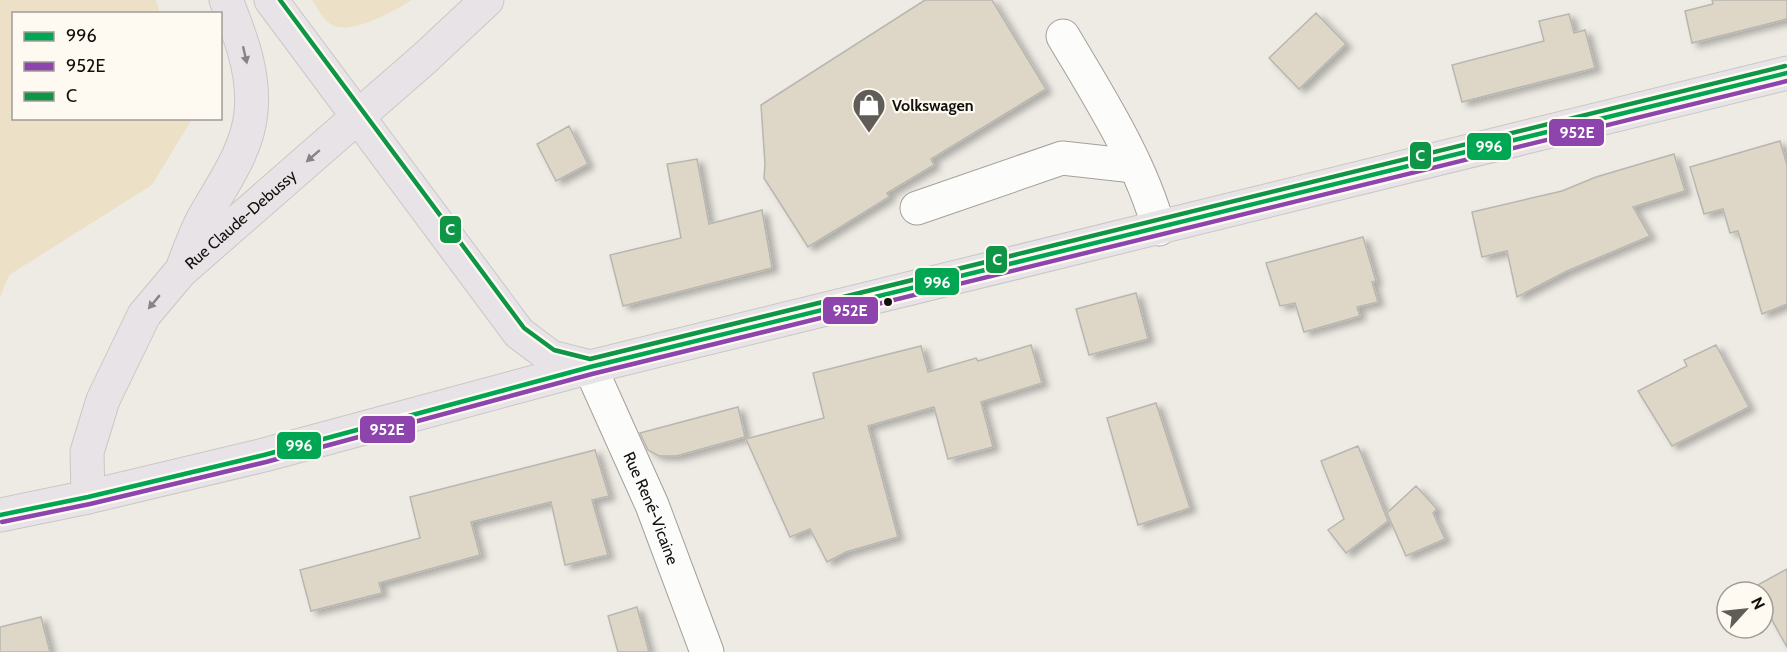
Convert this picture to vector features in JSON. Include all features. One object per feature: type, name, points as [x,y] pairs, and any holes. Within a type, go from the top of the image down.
[{"type":"main road","points":[[181,271],[202,220],[241,150],[251,113],[250,76],[241,37],[226,0]]},
{"type":"main road","points":[[271,0],[519,333],[550,357],[590,368]]},
{"type":"main road","name":"Rue Claude-Debussy","points":[[88,497],[87,452],[103,400],[144,315],[181,271],[357,118],[487,0]]},
{"type":"main road","points":[[0,515],[88,497],[264,455],[590,368],[1787,73]]},
{"type":"street","points":[[1063,36],[1125,144],[1152,204],[1159,229]]},
{"type":"street","points":[[917,208],[1062,158],[1134,166]]},
{"type":"street","name":"Rue René-Vicaine","points":[[590,368],[652,505],[706,652]]},
{"type":"shaded area","points":[[0,0],[156,0],[160,12],[12,12],[12,120],[191,120],[152,185],[9,275],[0,298]]},
{"type":"shaded area","points":[[312,0],[412,0],[371,21],[338,27],[329,23]]},
{"type":"building","name":"Volkswagen","points":[[925,0],[992,0],[1046,89],[931,159],[934,165],[887,193],[889,197],[808,247],[764,178],[761,105]]},
{"type":"building","points":[[1712,0],[1787,0],[1787,19],[1692,43],[1685,11],[1713,4]]},
{"type":"building","points":[[1316,13],[1346,44],[1299,89],[1269,58]]},
{"type":"building","points":[[1569,14],[1574,33],[1585,30],[1595,68],[1462,102],[1452,65],[1544,41],[1539,21]]},
{"type":"building","points":[[569,126],[588,164],[556,181],[537,144]]},
{"type":"building","points":[[1780,141],[1787,165],[1787,304],[1762,314],[1738,231],[1730,233],[1723,209],[1704,214],[1690,167]]},
{"type":"building","points":[[1674,154],[1685,191],[1633,207],[1650,236],[1567,271],[1517,297],[1507,251],[1482,257],[1472,212],[1562,191],[1596,177]]},
{"type":"building","points":[[697,159],[709,224],[762,210],[772,268],[623,306],[610,255],[681,238],[667,164]]},
{"type":"building","points":[[1363,237],[1376,281],[1372,282],[1378,302],[1357,307],[1360,316],[1304,332],[1295,303],[1280,306],[1266,263]]},
{"type":"building","points":[[1136,293],[1148,339],[1089,355],[1076,309]]},
{"type":"building","points":[[1031,345],[1042,383],[981,402],[993,447],[948,459],[934,407],[868,426],[898,537],[846,552],[827,562],[810,529],[790,537],[746,439],[824,418],[813,373],[921,346],[928,372],[976,358],[978,361]]},
{"type":"building","points":[[1716,345],[1749,407],[1672,446],[1638,391],[1687,366],[1684,360]]},
{"type":"building","points":[[1156,403],[1190,508],[1138,525],[1107,418]]},
{"type":"building","points":[[738,407],[745,437],[676,456],[659,456],[648,450],[640,433]]},
{"type":"building","points":[[1358,446],[1388,521],[1346,553],[1328,530],[1344,519],[1321,461]]},
{"type":"building","points":[[595,450],[609,496],[592,500],[608,555],[565,565],[551,502],[471,522],[480,555],[379,583],[382,593],[311,611],[300,570],[420,538],[410,497]]},
{"type":"building","points":[[1416,486],[1437,509],[1433,513],[1445,539],[1406,556],[1387,513]]},
{"type":"building","points":[[1787,569],[1787,647],[1775,626],[1775,580],[1767,580]]},
{"type":"building","points":[[637,607],[649,652],[618,652],[608,616]]},
{"type":"building","points":[[41,617],[50,652],[0,652],[0,627]]},
{"type":"transit line","name":"C","points":[[280,0],[524,328],[554,350],[590,359],[1785,66]]},
{"type":"transit line","name":"996","points":[[0,515],[88,497],[264,455],[590,367],[1787,73]]},
{"type":"transit line","name":"952E","points":[[2,522],[90,504],[266,462],[592,374],[1787,81]]},
{"type":"place","name":"Volkswagen","points":[[869,134]]}]
